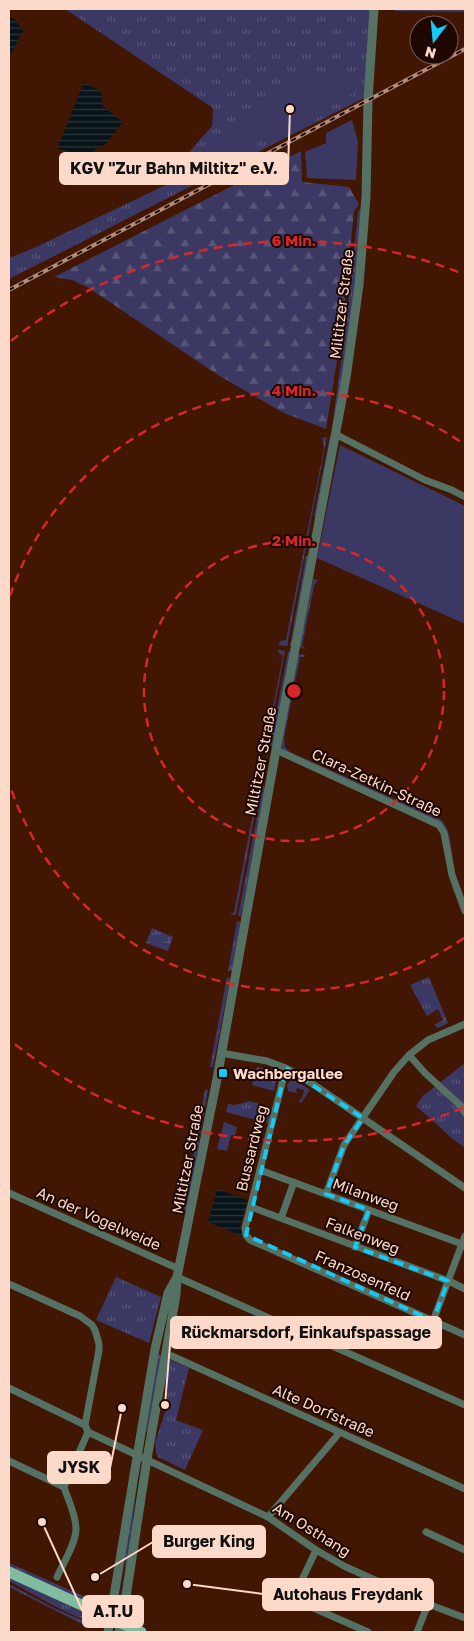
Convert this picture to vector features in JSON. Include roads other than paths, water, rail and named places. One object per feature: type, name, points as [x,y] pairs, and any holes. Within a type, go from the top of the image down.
[{"type":"main road","points":[[9,1572],[117,1625],[141,1632]]},
{"type":"street","name":"Miltitzer Straße","points":[[108,1632],[117,1625],[176,1295],[178,1273],[337,436],[350,352],[361,258],[374,9]]},
{"type":"street","points":[[337,436],[425,480],[465,497]]},
{"type":"street","name":"Clara-Zetkin-Straße","points":[[276,750],[439,825],[444,833],[452,875],[465,911]]},
{"type":"street","points":[[326,1194],[344,1145],[394,1072],[409,1055],[428,1040],[465,1024]]},
{"type":"street","points":[[221,1053],[267,1061],[286,1068],[465,1188]]},
{"type":"street","points":[[409,1055],[425,1073],[461,1106],[465,1113]]},
{"type":"street","name":"Bussardweg","points":[[250,1240],[246,1235],[245,1228],[286,1068]]},
{"type":"street","name":"Milanweg","points":[[260,1170],[462,1244]]},
{"type":"street","points":[[281,1218],[294,1182]]},
{"type":"street","name":"An der Vogelweide","points":[[9,1193],[465,1405]]},
{"type":"street","name":"Falkenweg","points":[[251,1207],[465,1289]]},
{"type":"street","points":[[355,1246],[369,1210]]},
{"type":"street","points":[[433,1321],[465,1236]]},
{"type":"street","name":"Franzosenfeld","points":[[250,1240],[465,1335]]},
{"type":"street","name":"Miltitzer Straße","points":[[117,1625],[137,1455],[158,1331],[168,1293],[178,1273]]},
{"type":"street","points":[[9,1284],[80,1316],[89,1322],[95,1330],[99,1350],[87,1429],[64,1487],[76,1522],[76,1532],[74,1541],[57,1577]]},
{"type":"street","name":"Alte Dorfstraße","points":[[172,1356],[465,1489]]},
{"type":"street","name":"Am Osthang","points":[[9,1388],[137,1455],[268,1517],[316,1550],[344,1566],[428,1604],[465,1618]]},
{"type":"street","points":[[268,1517],[339,1432]]},
{"type":"street","points":[[9,1461],[64,1487]]},
{"type":"street","points":[[426,1532],[465,1550]]},
{"type":"street","points":[[316,1550],[293,1599],[368,1632]]},
{"type":"street","points":[[418,1632],[428,1604]]},
{"type":"railway","points":[[9,290],[465,49]]},
{"type":"place","name":"KGV \"Zur Bahn Miltitz\" e.V.","points":[[290,109]]},
{"type":"place","name":"Wachbergallee","points":[[223,1073]]},
{"type":"place","name":"Rückmarsdorf, Einkaufspassage","points":[[165,1405]]},
{"type":"place","name":"JYSK","points":[[122,1408]]},
{"type":"place","name":"A.T.U","points":[[42,1522]]},
{"type":"place","name":"Burger King","points":[[95,1577]]},
{"type":"place","name":"Autohaus Freydank","points":[[187,1584]]}]
